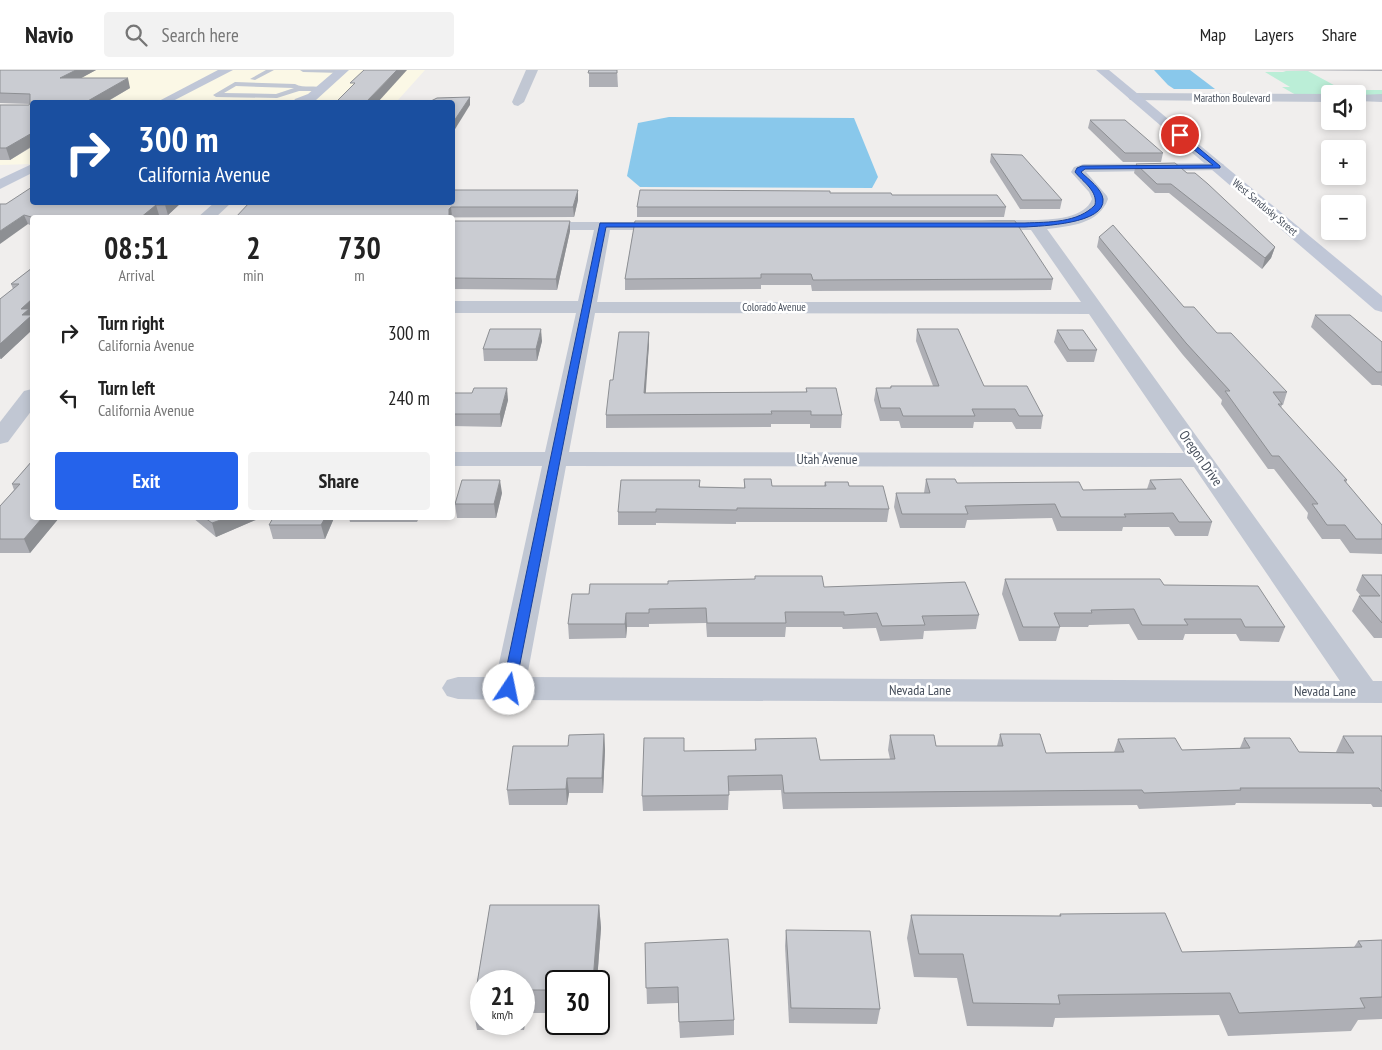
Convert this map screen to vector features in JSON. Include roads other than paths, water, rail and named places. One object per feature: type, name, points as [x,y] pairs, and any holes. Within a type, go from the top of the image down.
[{"type":"street","points":[[167,100],[227,70]]},
{"type":"street","points":[[518,102],[532,70]]},
{"type":"street","name":"West Sandusky Street","points":[[1102,70],[1382,306]]},
{"type":"street","points":[[304,100],[312,97],[342,71]]},
{"type":"street","name":"Marathon Boulevard","points":[[1134,97],[1321,98]]},
{"type":"street","points":[[1366,98],[1382,98]]},
{"type":"street","points":[[966,225],[1036,225],[1066,222],[1082,218],[1098,206],[1100,199],[1097,192],[1078,172],[1084,168],[1218,167]]},
{"type":"street","points":[[0,185],[30,169]]},
{"type":"street","points":[[209,215],[221,205]]},
{"type":"street","points":[[516,224],[691,225]]},
{"type":"street","points":[[509,689],[603,225]]},
{"type":"street","name":"Oregon Drive","points":[[1036,225],[1202,460],[1373,692]]},
{"type":"street","name":"Colorado Avenue","points":[[455,307],[1095,308]]},
{"type":"street","points":[[3,430],[30,398]]},
{"type":"street","name":"Utah Avenue","points":[[455,459],[1202,460]]},
{"type":"street","name":"Nevada Lane","points":[[458,688],[1373,692]]},
{"type":"lane","points":[[253,79],[271,70]]},
{"type":"lane","points":[[303,70],[342,71]]},
{"type":"lane","points":[[298,89],[295,86],[235,84],[216,95],[277,96],[298,89],[322,89]]},
{"type":"lane","points":[[259,95],[274,85]]},
{"type":"water","points":[[1154,70],[1190,70],[1215,89],[1174,89]]},
{"type":"water","points":[[669,117],[854,118],[878,177],[872,188],[640,187],[627,176],[638,123]]}]
